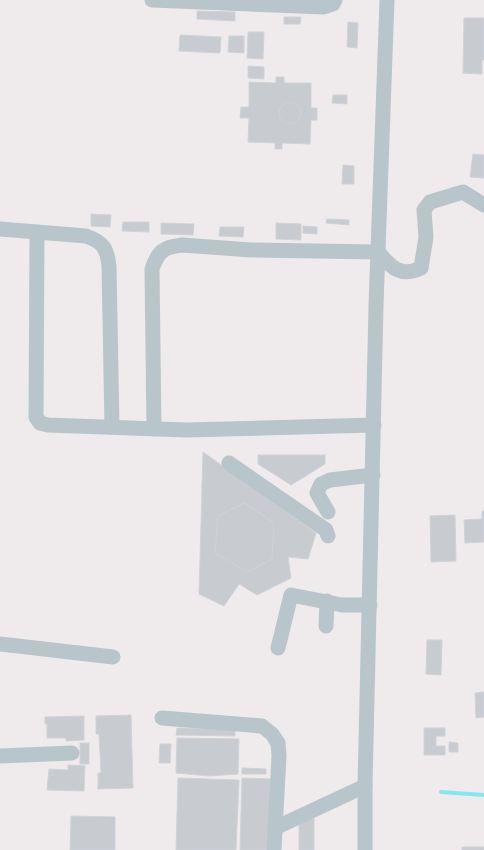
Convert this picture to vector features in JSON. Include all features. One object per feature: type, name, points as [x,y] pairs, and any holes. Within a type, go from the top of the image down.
[{"type":"lane","points":[[152,0],[324,7],[332,4],[335,0]]},
{"type":"lane","points":[[365,850],[378,252],[387,0]]},
{"type":"lane","points":[[154,429],[152,269],[156,258],[162,251],[173,246],[182,245],[251,250],[378,252],[389,265],[402,272],[412,273],[421,268],[426,237],[424,210],[430,202],[463,192],[484,205]]},
{"type":"lane","points":[[0,229],[86,236],[104,246],[108,254],[112,427]]},
{"type":"lane","points":[[37,232],[36,417],[40,423],[48,425],[217,430],[374,425]]},
{"type":"lane","points":[[229,463],[326,530],[328,536]]},
{"type":"lane","points":[[328,512],[316,492],[321,484],[330,480],[373,476]]},
{"type":"lane","points":[[278,648],[291,595],[342,605],[370,605]]},
{"type":"lane","points":[[326,626],[327,601]]},
{"type":"lane","points":[[0,644],[113,657]]},
{"type":"lane","points":[[162,718],[262,726],[272,734],[278,743],[279,756],[274,850]]},
{"type":"lane","points":[[0,756],[72,753]]},
{"type":"lane","points":[[275,828],[365,786]]},
{"type":"building","points":[[197,11],[235,12],[235,21],[197,19]]},
{"type":"building","points":[[284,17],[301,17],[300,24],[284,24]]},
{"type":"building","points":[[464,18],[484,18],[482,74],[463,73]]},
{"type":"building","points":[[348,22],[358,23],[357,48],[347,47]]},
{"type":"building","points":[[248,32],[264,32],[263,59],[247,58]]},
{"type":"building","points":[[180,35],[221,37],[220,53],[179,51]]},
{"type":"building","points":[[229,36],[244,36],[244,53],[228,52]]},
{"type":"building","points":[[248,66],[264,67],[264,79],[248,78]]},
{"type":"building","points":[[276,77],[284,77],[284,83],[311,83],[311,108],[317,108],[317,120],[311,120],[310,144],[282,143],[282,149],[275,149],[275,143],[248,142],[249,118],[240,118],[241,107],[249,107],[249,82],[276,83]]},
{"type":"building","points":[[333,95],[347,95],[347,104],[332,103]]},
{"type":"building","points":[[290,102],[298,105],[301,113],[298,121],[290,124],[282,121],[279,113],[282,105]]},
{"type":"building","points":[[473,154],[484,155],[484,178],[470,177]]},
{"type":"building","points":[[343,165],[354,166],[354,184],[342,184]]},
{"type":"building","points":[[91,214],[111,215],[110,227],[91,226]]},
{"type":"building","points":[[327,219],[349,220],[349,225],[326,223]]},
{"type":"building","points":[[123,222],[149,222],[149,232],[122,231]]},
{"type":"building","points":[[161,223],[194,224],[193,235],[161,234]]},
{"type":"building","points":[[276,223],[301,224],[301,240],[276,239]]},
{"type":"building","points":[[303,226],[317,227],[317,234],[303,233]]},
{"type":"building","points":[[220,227],[244,227],[243,237],[219,236]]},
{"type":"building","points":[[203,452],[316,533],[308,559],[288,557],[291,578],[257,595],[239,584],[224,606],[199,594]]},
{"type":"building","points":[[258,455],[325,455],[325,464],[291,485],[258,464]]},
{"type":"building","points":[[245,503],[274,523],[272,559],[247,572],[215,553],[218,516]]},
{"type":"building","points":[[482,511],[484,511],[484,542],[465,543],[464,520],[482,519]]},
{"type":"building","points":[[455,515],[456,561],[431,562],[430,516]]},
{"type":"building","points":[[427,640],[442,640],[441,675],[426,674]]},
{"type":"building","points":[[484,692],[484,717],[476,718],[475,693]]},
{"type":"building","points":[[131,715],[133,788],[98,789],[98,773],[101,773],[99,734],[96,734],[96,716]]},
{"type":"building","points":[[84,716],[84,740],[66,741],[66,738],[47,738],[45,717]]},
{"type":"building","points":[[177,728],[235,729],[235,736],[176,735]]},
{"type":"building","points":[[424,728],[445,728],[445,736],[436,736],[436,746],[445,746],[445,755],[424,755]]},
{"type":"building","points":[[177,738],[239,739],[238,774],[209,776],[176,773]]},
{"type":"building","points":[[449,742],[458,743],[458,752],[449,752]]},
{"type":"building","points":[[80,743],[89,743],[89,764],[80,764]]},
{"type":"building","points":[[160,744],[171,744],[170,763],[159,763]]},
{"type":"building","points":[[68,765],[85,766],[84,791],[47,790],[49,769],[68,770]]},
{"type":"building","points":[[242,768],[266,769],[266,774],[242,774]]},
{"type":"building","points":[[178,778],[239,780],[236,850],[176,850]]},
{"type":"building","points":[[242,778],[272,779],[270,850],[240,850]]},
{"type":"building","points":[[71,816],[115,817],[115,850],[70,850]]},
{"type":"building","points":[[299,819],[314,819],[314,850],[299,850]]},
{"type":"building","points":[[462,847],[484,847],[484,850],[462,850]]},
{"type":"waterway","points":[[441,792],[484,795]]}]
